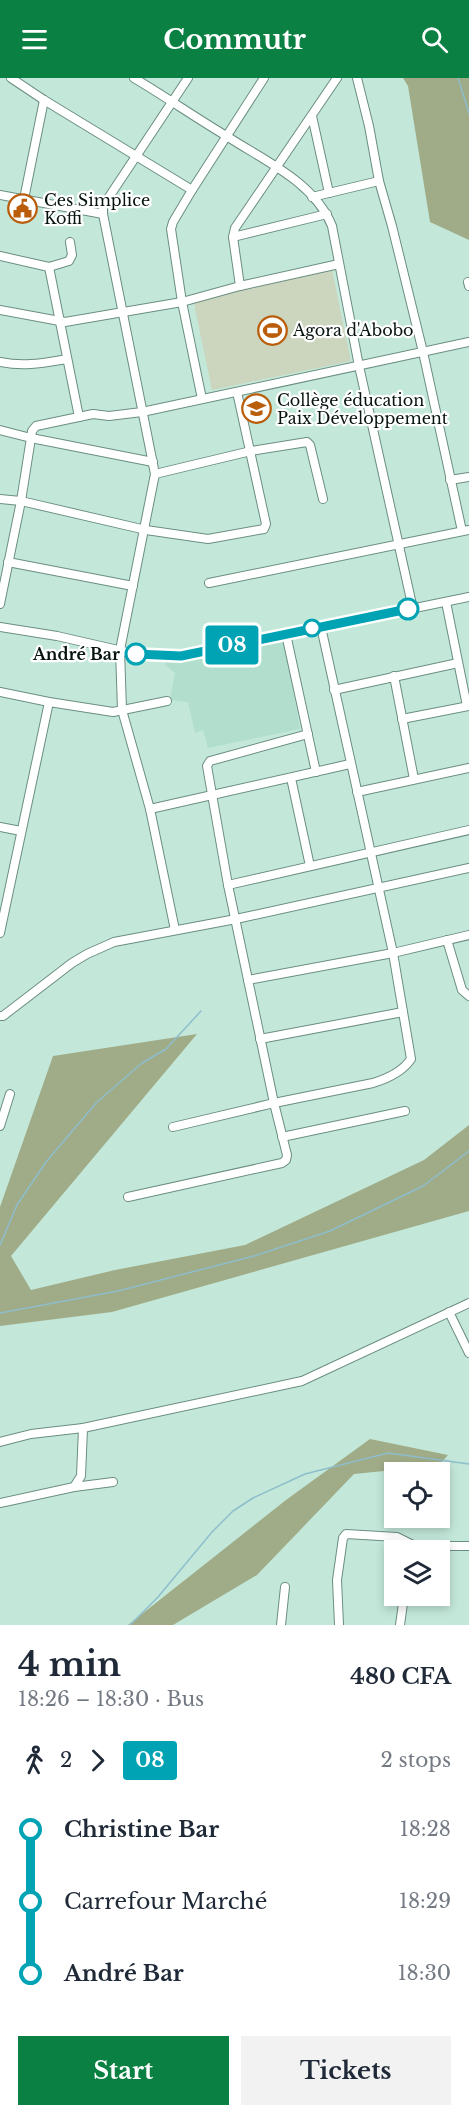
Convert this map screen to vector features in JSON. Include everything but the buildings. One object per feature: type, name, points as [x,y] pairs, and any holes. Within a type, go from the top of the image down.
[{"type":"street","points":[[11,78],[192,190]]},
{"type":"street","points":[[134,78],[278,167],[301,185],[327,214],[332,226],[359,366],[413,609]]},
{"type":"street","points":[[175,930],[150,808],[122,710],[120,650],[146,530],[155,474],[103,206],[189,78]]},
{"type":"street","points":[[202,399],[182,302],[171,225],[264,78]]},
{"type":"street","points":[[240,286],[232,237],[235,228],[337,78]]},
{"type":"street","points":[[209,583],[465,531],[450,480],[423,352],[379,181],[357,78]]},
{"type":"street","points":[[24,199],[44,100]]},
{"type":"street","points":[[312,116],[330,193]]},
{"type":"street","points":[[312,197],[379,181]]},
{"type":"street","points":[[0,195],[103,214]]},
{"type":"street","points":[[232,237],[327,214]]},
{"type":"street","points":[[0,256],[49,267],[69,261],[72,255],[70,242]]},
{"type":"street","points":[[0,310],[61,322],[182,302],[240,286],[339,264]]},
{"type":"street","points":[[49,267],[79,417]]},
{"type":"street","points":[[0,604],[21,501],[32,430],[36,426],[93,414],[109,416],[142,412],[469,342]]},
{"type":"street","points":[[0,362],[18,366],[68,358]]},
{"type":"street","points":[[0,499],[21,501],[146,530],[213,539],[264,529],[266,524],[237,392]]},
{"type":"street","points":[[0,430],[153,462]]},
{"type":"street","points":[[155,474],[251,451],[309,443],[323,499]]},
{"type":"street","points":[[450,480],[469,477]]},
{"type":"street","points":[[8,562],[133,586]]},
{"type":"street","points":[[0,627],[57,636],[140,655],[181,656],[469,597]]},
{"type":"street","points":[[402,719],[468,706],[446,602]]},
{"type":"street","points":[[173,1127],[373,1083],[382,1080],[411,1059],[393,953],[321,627]]},
{"type":"street","points":[[286,634],[316,772]]},
{"type":"street","points":[[334,690],[458,663]]},
{"type":"street","points":[[394,676],[414,779]]},
{"type":"street","points":[[0,692],[113,712],[166,700]]},
{"type":"street","points":[[0,933],[4,894],[21,831],[49,702]]},
{"type":"street","points":[[128,1197],[282,1163],[286,1160],[287,1155],[228,885],[207,766],[210,761],[308,734]]},
{"type":"street","points":[[150,808],[351,764]]},
{"type":"street","points":[[357,792],[469,768]]},
{"type":"street","points":[[291,778],[310,866]]},
{"type":"street","points":[[0,827],[21,831]]},
{"type":"street","points":[[228,885],[469,830]]},
{"type":"street","points":[[1,1017],[87,954],[114,942],[236,920],[469,868]]},
{"type":"street","points":[[248,980],[393,953],[469,935]]},
{"type":"street","points":[[447,940],[462,990],[469,996]]},
{"type":"street","points":[[260,1039],[403,1012]]},
{"type":"street","points":[[0,1126],[10,1094]]},
{"type":"street","points":[[282,1137],[405,1111]]},
{"type":"street","points":[[0,1442],[31,1434],[83,1428],[302,1381],[469,1303]]},
{"type":"street","points":[[449,1312],[469,1353]]},
{"type":"street","points":[[74,1487],[81,1476],[83,1428]]},
{"type":"street","points":[[0,1503],[74,1487],[113,1482]]},
{"type":"street","points":[[339,1625],[337,1580],[343,1538],[346,1534],[397,1537],[401,1540]]},
{"type":"street","points":[[450,1546],[469,1546]]},
{"type":"street","points":[[281,1625],[285,1587]]},
{"type":"street","points":[[400,1625],[403,1606]]},
{"type":"shaded area","points":[[403,78],[469,78],[469,240],[430,222],[408,86]]},
{"type":"shaded area","name":"Agora d'Abobo","points":[[332,270],[351,361],[212,390],[193,299]]},
{"type":"shaded area","points":[[284,642],[300,729],[208,748],[203,730],[195,733],[188,702],[170,700],[175,673],[165,665],[165,657],[179,660]]},
{"type":"shaded area","points":[[197,1034],[11,1256],[31,1290],[115,1270],[245,1245],[424,1160],[469,1125],[469,1211],[112,1312],[0,1326],[0,1207],[53,1056]]},
{"type":"shaded area","points":[[370,1439],[448,1455],[442,1462],[384,1462],[384,1471],[354,1474],[257,1575],[173,1625],[128,1625],[286,1500]]},
{"type":"waterway","points":[[458,78],[469,113]]},
{"type":"waterway","points":[[0,1245],[17,1205],[46,1162],[96,1103],[142,1063],[166,1049],[201,1011]]},
{"type":"waterway","points":[[0,1313],[118,1291],[254,1256],[330,1231],[423,1186],[469,1151]]},
{"type":"waterway","points":[[130,1625],[158,1597],[212,1532],[233,1511],[253,1498],[305,1474],[388,1453],[469,1464]]},
{"type":"bus line","name":"08","points":[[136,654],[181,656],[408,609]]},
{"type":"place","name":"Ces Simplice Koffi","points":[[23,209]]},
{"type":"place","name":"Agora d'Abobo","points":[[272,330]]},
{"type":"place","name":"Collège éducation Paix Développement","points":[[256,409]]},
{"type":"place","name":"André Bar","points":[[136,654]]}]
